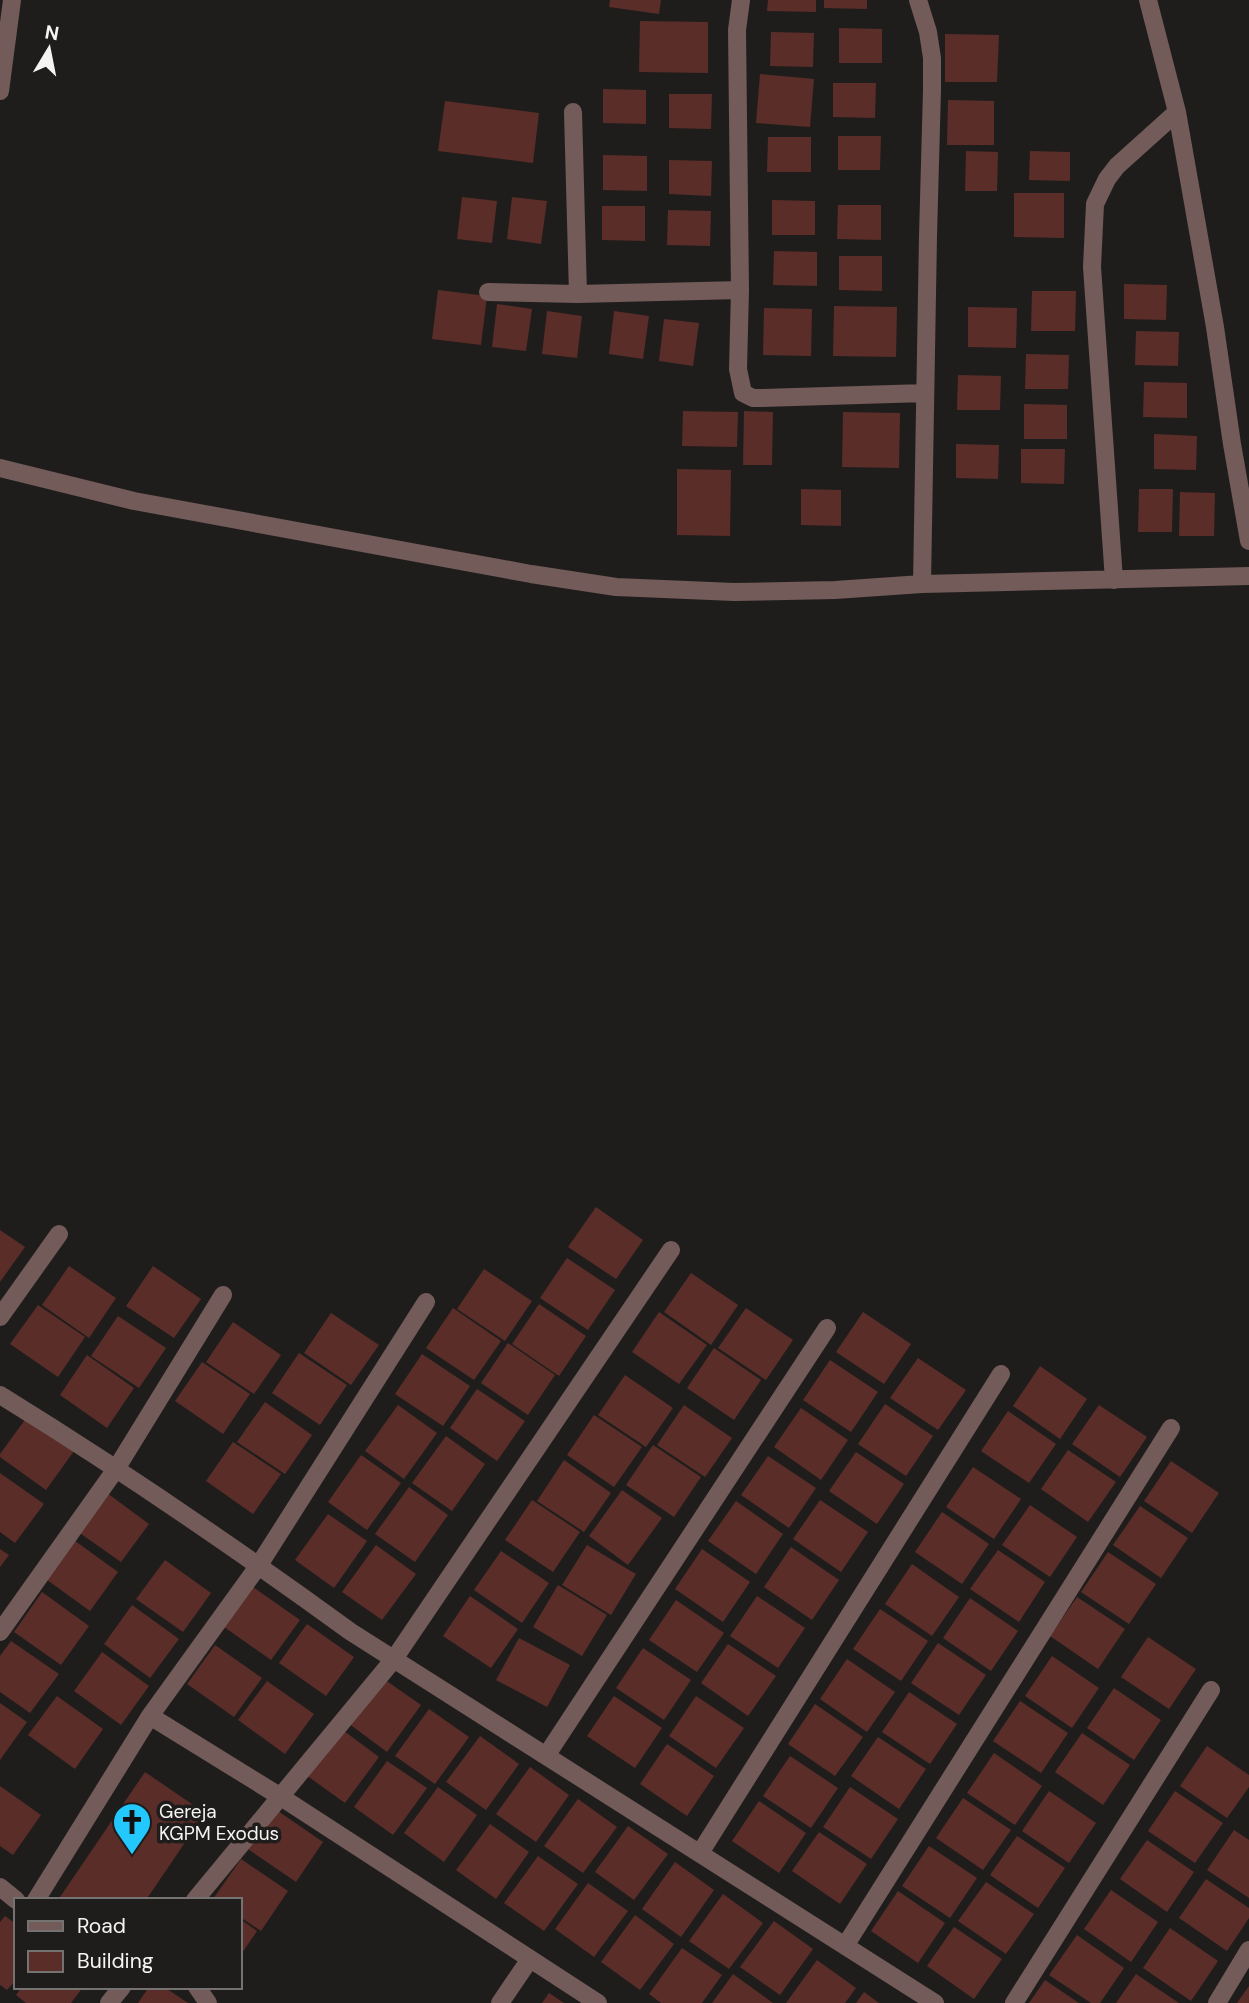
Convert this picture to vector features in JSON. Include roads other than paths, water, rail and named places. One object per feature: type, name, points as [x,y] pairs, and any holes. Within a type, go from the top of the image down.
[{"type":"street","points":[[0,91],[12,0]]},
{"type":"street","points":[[741,0],[737,30],[740,290],[738,369],[743,393],[752,398],[925,393]]},
{"type":"street","points":[[918,0],[928,32],[932,68],[922,584]]},
{"type":"street","points":[[1148,0],[1177,111],[1249,541]]},
{"type":"street","points":[[1114,580],[1092,267],[1095,204],[1107,179],[1117,166],[1177,111]]},
{"type":"street","points":[[573,112],[578,294]]},
{"type":"street","points":[[488,292],[578,294],[740,290]]},
{"type":"street","points":[[0,468],[148,503],[531,574],[616,587],[734,592],[835,590],[922,584],[1249,576]]},
{"type":"street","points":[[0,1317],[60,1234]]},
{"type":"street","points":[[197,1898],[394,1659],[671,1250]]},
{"type":"street","points":[[0,1632],[116,1469],[223,1295]]},
{"type":"street","points":[[37,1898],[150,1716],[259,1565],[426,1302]]},
{"type":"street","points":[[546,1756],[827,1328]]},
{"type":"street","points":[[699,1853],[1001,1374]]},
{"type":"street","points":[[0,1395],[259,1565],[351,1632],[935,2003]]},
{"type":"street","points":[[845,1946],[1171,1428]]},
{"type":"street","points":[[1014,2003],[1211,1690]]},
{"type":"street","points":[[150,1716],[281,1797],[598,2003]]},
{"type":"street","points":[[0,1887],[14,1898]]},
{"type":"street","points":[[1217,2003],[1249,1950]]},
{"type":"street","points":[[500,2003],[530,1959]]},
{"type":"street","points":[[109,2003],[120,1989]]},
{"type":"place","name":"Gereja KGPM Exodus","points":[[132,1856]]}]
